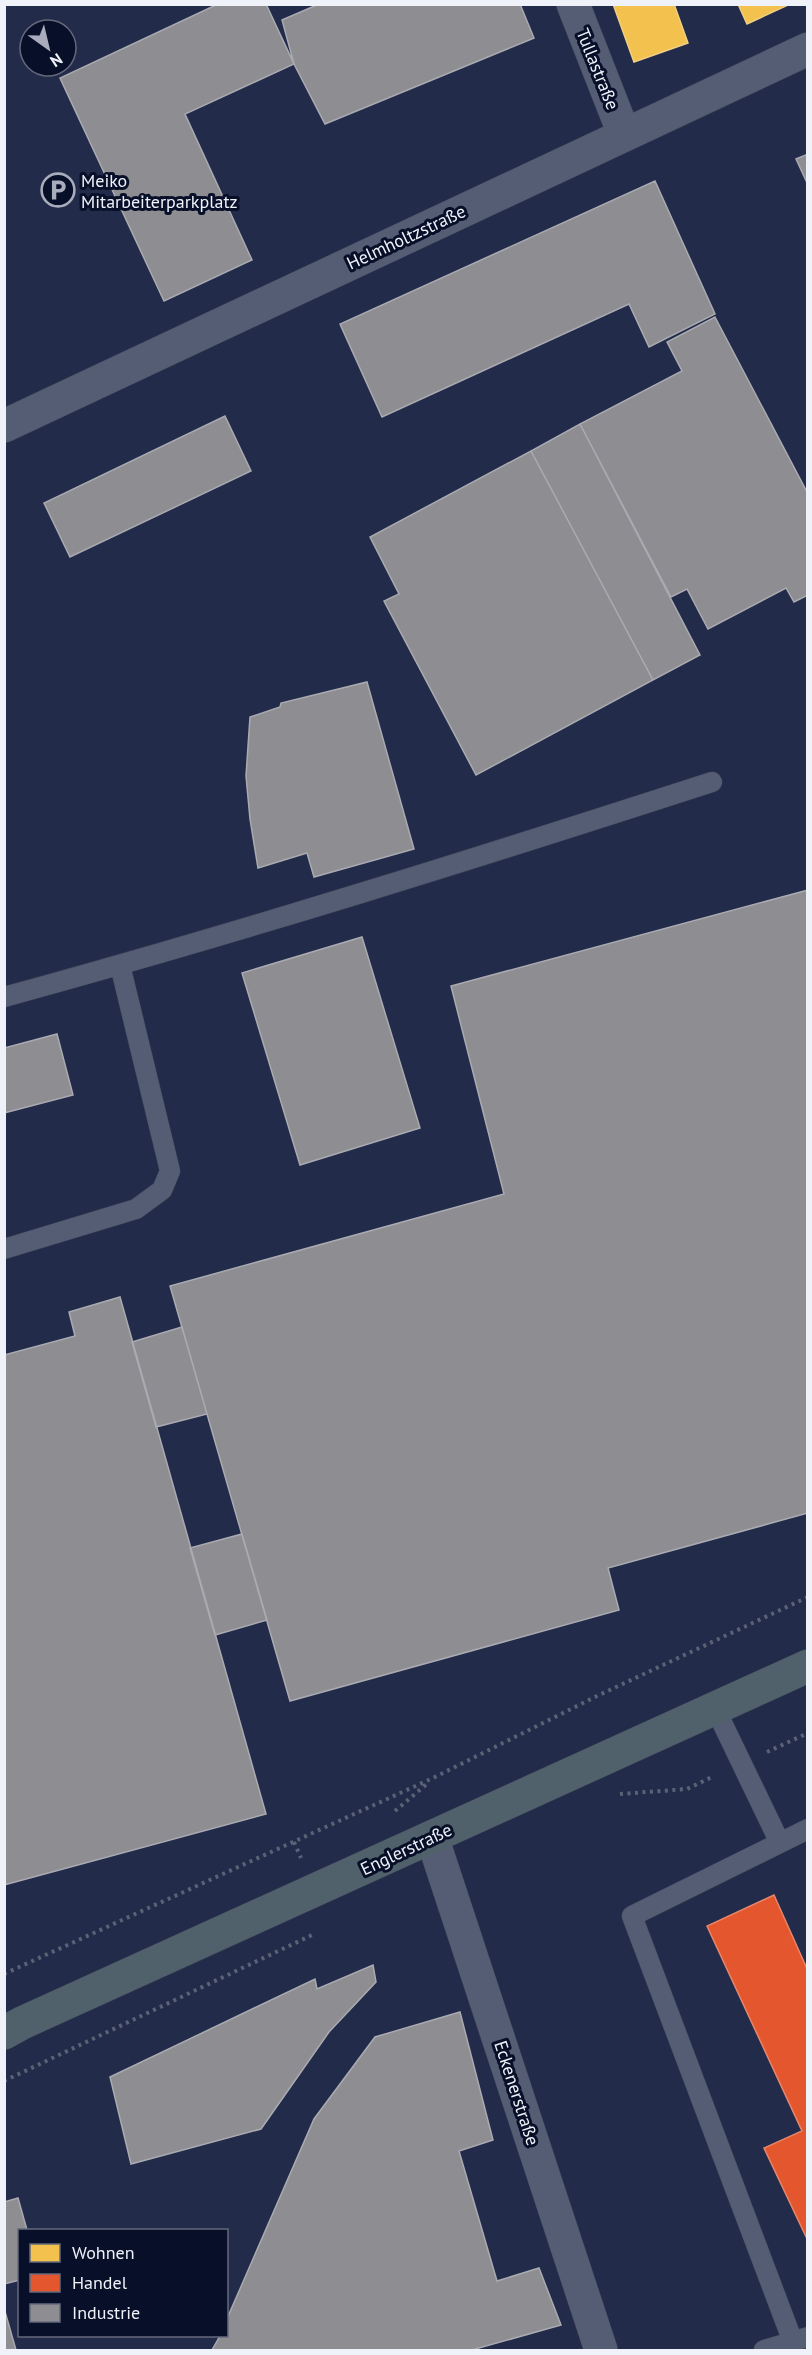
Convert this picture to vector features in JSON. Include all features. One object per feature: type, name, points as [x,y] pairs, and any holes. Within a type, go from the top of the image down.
[{"type":"main road","name":"Englerstraße","points":[[4,2033],[807,1666]]},
{"type":"street","name":"Tullastraße","points":[[573,4],[624,134]]},
{"type":"street","name":"Helmholtzstraße","points":[[4,426],[807,49]]},
{"type":"street","name":"Eckenerstraße","points":[[432,1837],[601,2350]]},
{"type":"lane","points":[[4,997],[403,881],[712,782]]},
{"type":"lane","points":[[4,1249],[136,1209],[162,1190],[170,1171],[120,965]]},
{"type":"lane","points":[[716,1708],[780,1842]]},
{"type":"lane","points":[[764,2350],[800,2340],[632,1916],[780,1842],[807,1832]]},
{"type":"path","points":[[4,1974],[433,1778],[597,1696],[807,1597]]},
{"type":"path","points":[[613,1794],[687,1789],[807,1733]]},
{"type":"building: Wohnen","points":[[613,4],[674,4],[688,43],[634,62]]},
{"type":"building: Wohnen","points":[[738,4],[790,4],[747,24]]},
{"type":"building: Handel","points":[[774,1895],[808,1971],[808,2241],[764,2148],[802,2131],[707,1926]]},
{"type":"building: Industrie","points":[[218,4],[266,4],[294,64],[185,114],[252,260],[164,301],[60,78],[78,78],[78,70]]},
{"type":"building: Industrie","points":[[319,4],[520,4],[534,38],[325,124],[294,64],[282,20]]},
{"type":"building: Industrie","points":[[808,154],[808,185],[796,159]]},
{"type":"building: Industrie","points":[[655,181],[715,314],[649,347],[629,304],[382,417],[340,324]]},
{"type":"building: Industrie","points":[[715,317],[808,494],[808,595],[794,602],[786,588],[708,629],[687,589],[671,597],[580,424],[682,371],[667,342]]},
{"type":"building: Industrie","points":[[225,416],[251,471],[70,557],[44,503]]},
{"type":"building: Industrie","points":[[580,424],[700,655],[653,680],[531,451]]},
{"type":"building: Industrie","points":[[531,451],[653,680],[476,775],[384,601],[399,594],[370,537]]},
{"type":"building: Industrie","points":[[367,682],[414,849],[314,877],[307,853],[258,868],[246,776],[250,717],[280,707],[281,703]]},
{"type":"building: Industrie","points":[[808,890],[808,1513],[608,1568],[619,1610],[290,1701],[170,1286],[504,1194],[451,986]]},
{"type":"building: Industrie","points":[[362,937],[420,1128],[300,1165],[242,973]]},
{"type":"building: Industrie","points":[[57,1034],[73,1095],[4,1113],[4,1048]]},
{"type":"building: Industrie","points":[[120,1297],[266,1814],[4,1885],[4,1355],[75,1336],[69,1312]]},
{"type":"building: Industrie","points":[[182,1327],[207,1414],[156,1427],[132,1342]]},
{"type":"building: Industrie","points":[[242,1534],[267,1620],[215,1635],[190,1548]]},
{"type":"building: Industrie","points":[[373,1965],[376,1982],[329,2032],[261,2129],[131,2164],[110,2077],[315,1979],[317,1989]]},
{"type":"building: Industrie","points":[[460,2012],[493,2140],[459,2151],[497,2281],[539,2268],[561,2325],[472,2350],[212,2350],[219,2337],[228,2337],[228,2316],[314,2119],[375,2037]]},
{"type":"building: Industrie","points":[[18,2198],[27,2229],[18,2229],[18,2280],[4,2284],[4,2202]]},
{"type":"building: Industrie","points":[[4,2308],[16,2350],[4,2350]]},
{"type":"place","name":"Meiko Mitarbeiterparkplatz","points":[[58,190]]}]
